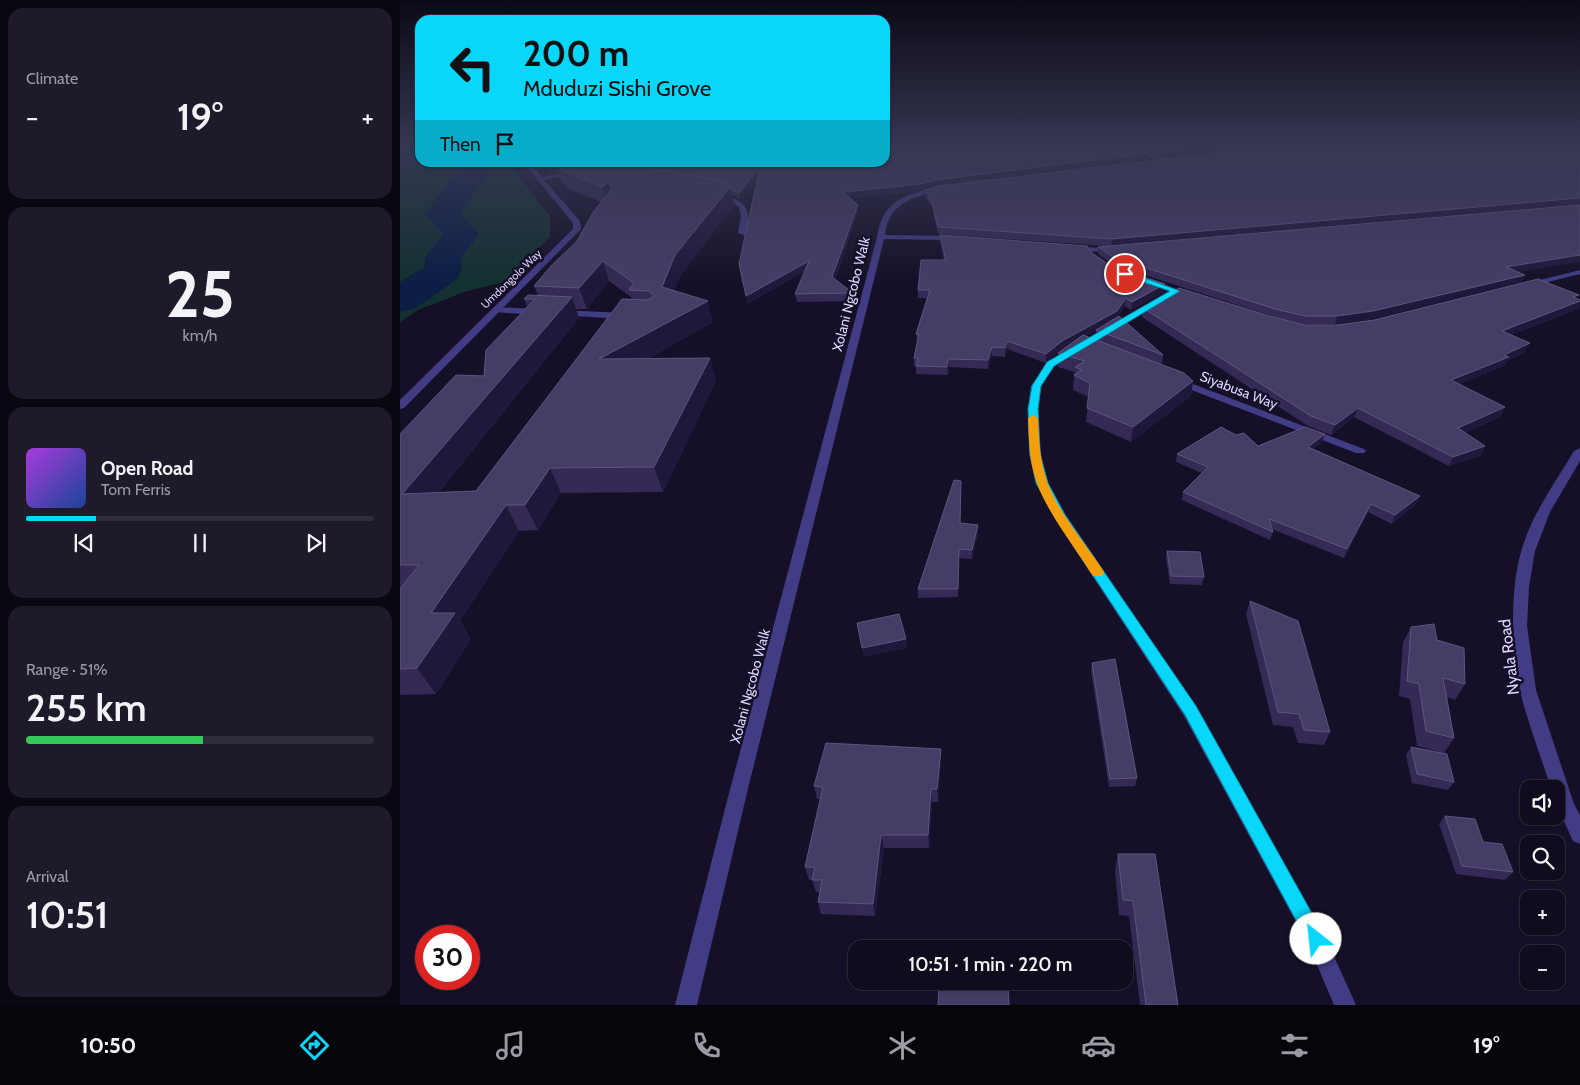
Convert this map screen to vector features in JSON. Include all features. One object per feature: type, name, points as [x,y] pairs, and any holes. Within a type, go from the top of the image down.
[{"type":"street","name":"Umdongolo Way","points":[[400,406],[577,229],[577,222],[550,191]]},
{"type":"street","name":"Xolani Ngcobo Walk","points":[[686,1005],[737,797],[881,237],[884,218],[896,204],[912,197],[939,191]]},
{"type":"street","points":[[710,192],[727,197],[742,205],[746,217],[742,233]]},
{"type":"street","points":[[881,237],[968,238]]},
{"type":"street","points":[[1065,248],[1092,254],[1120,250]]},
{"type":"street","points":[[1514,287],[1580,272]]},
{"type":"street","points":[[1144,280],[1195,297]]},
{"type":"street","points":[[1176,291],[1050,364],[1036,386],[1033,409],[1035,454],[1042,483],[1060,516],[1190,711],[1316,939],[1345,1005]]},
{"type":"street","points":[[496,310],[634,316]]},
{"type":"street","points":[[1082,344],[1098,351]]},
{"type":"street","name":"Siyabusa Way","points":[[1166,377],[1360,451]]},
{"type":"street","name":"Nyala Road","points":[[1580,451],[1544,512],[1528,551],[1522,587],[1520,626],[1528,690],[1566,806],[1580,834]]},
{"type":"green space","points":[[400,191],[530,191],[550,216],[550,237],[504,282],[464,292],[418,310],[400,322]]},
{"type":"building","points":[[610,191],[727,191],[675,255],[662,287],[708,301],[599,359],[710,358],[654,467],[550,468],[525,505],[506,505],[431,613],[455,613],[417,668],[400,669],[400,589],[419,565],[400,565],[400,434],[456,375],[484,376],[486,350],[535,299],[524,299],[528,295],[572,297],[402,494],[476,491],[622,299],[647,300],[655,296],[648,291],[629,290],[634,283],[603,261],[579,288],[534,286],[551,266],[577,241],[594,211]]},
{"type":"building","points":[[755,191],[854,191],[843,192],[858,205],[832,277],[853,293],[795,294],[809,261],[746,296],[739,264]]},
{"type":"building","points":[[926,191],[1580,191],[1580,198],[1112,239],[938,227],[931,200]]},
{"type":"building","points":[[1580,205],[1580,255],[1506,267],[1525,275],[1373,311],[1337,316],[1305,316],[1275,309],[1115,258],[1098,247]]},
{"type":"building","points":[[940,235],[1087,246],[1092,253],[1111,266],[1165,284],[1132,302],[1126,298],[1117,311],[1062,341],[1046,354],[1007,341],[1005,348],[992,347],[988,360],[948,359],[947,367],[916,366],[918,358],[914,358],[919,334],[916,334],[930,290],[918,290],[921,260],[946,260]]},
{"type":"building","points":[[1538,279],[1579,295],[1573,297],[1580,301],[1502,331],[1530,343],[1504,355],[1509,357],[1451,380],[1505,407],[1458,428],[1485,446],[1453,457],[1358,408],[1335,425],[1311,416],[1143,308],[1179,288],[1269,316],[1305,325],[1338,325],[1374,320]]},
{"type":"building","points":[[1119,316],[1163,355],[1096,330]]},
{"type":"building","points":[[1083,335],[1184,373],[1193,381],[1133,427],[1087,408],[1090,383],[1074,375],[1082,370],[1075,367],[1085,361],[1058,353]]},
{"type":"building","points":[[1221,427],[1236,435],[1244,433],[1258,446],[1305,427],[1325,434],[1308,447],[1420,496],[1395,515],[1371,504],[1347,549],[1269,519],[1273,532],[1183,492],[1208,467],[1177,454]]},
{"type":"building","points":[[954,480],[961,481],[960,523],[978,525],[972,550],[959,549],[958,589],[918,589]]},
{"type":"building","points":[[1167,551],[1200,552],[1204,577],[1171,576]]},
{"type":"building","points":[[1250,601],[1298,621],[1330,732],[1304,730],[1299,714],[1278,712]]},
{"type":"building","points":[[899,614],[906,639],[862,648],[857,623]]},
{"type":"building","points":[[1434,624],[1437,640],[1464,648],[1465,684],[1443,678],[1454,738],[1426,731],[1419,684],[1407,681],[1411,627]]},
{"type":"building","points":[[1115,659],[1137,778],[1110,779],[1092,663]]},
{"type":"building","points":[[826,743],[941,749],[937,789],[931,789],[928,835],[881,835],[873,904],[818,902],[822,880],[812,880],[815,867],[805,867],[823,787],[814,786]]},
{"type":"building","points":[[1411,747],[1447,754],[1454,782],[1417,774]]},
{"type":"building","points":[[1445,816],[1475,819],[1483,842],[1502,844],[1513,872],[1462,866]]},
{"type":"building","points":[[1118,854],[1155,854],[1178,1005],[1146,1005],[1133,901],[1123,900]]},
{"type":"building","points":[[939,990],[1008,990],[1009,1005],[938,1005]]},
{"type":"waterway","points":[[400,300],[442,272],[444,256],[462,234],[442,214],[459,191]]},
{"type":"slow traffic","points":[[1033,418],[1035,454],[1042,483],[1051,501],[1098,572]]},
{"type":"route","points":[[1125,274],[1176,291],[1050,364],[1036,386],[1033,409],[1035,454],[1042,483],[1060,516],[1190,711],[1316,939]]}]
